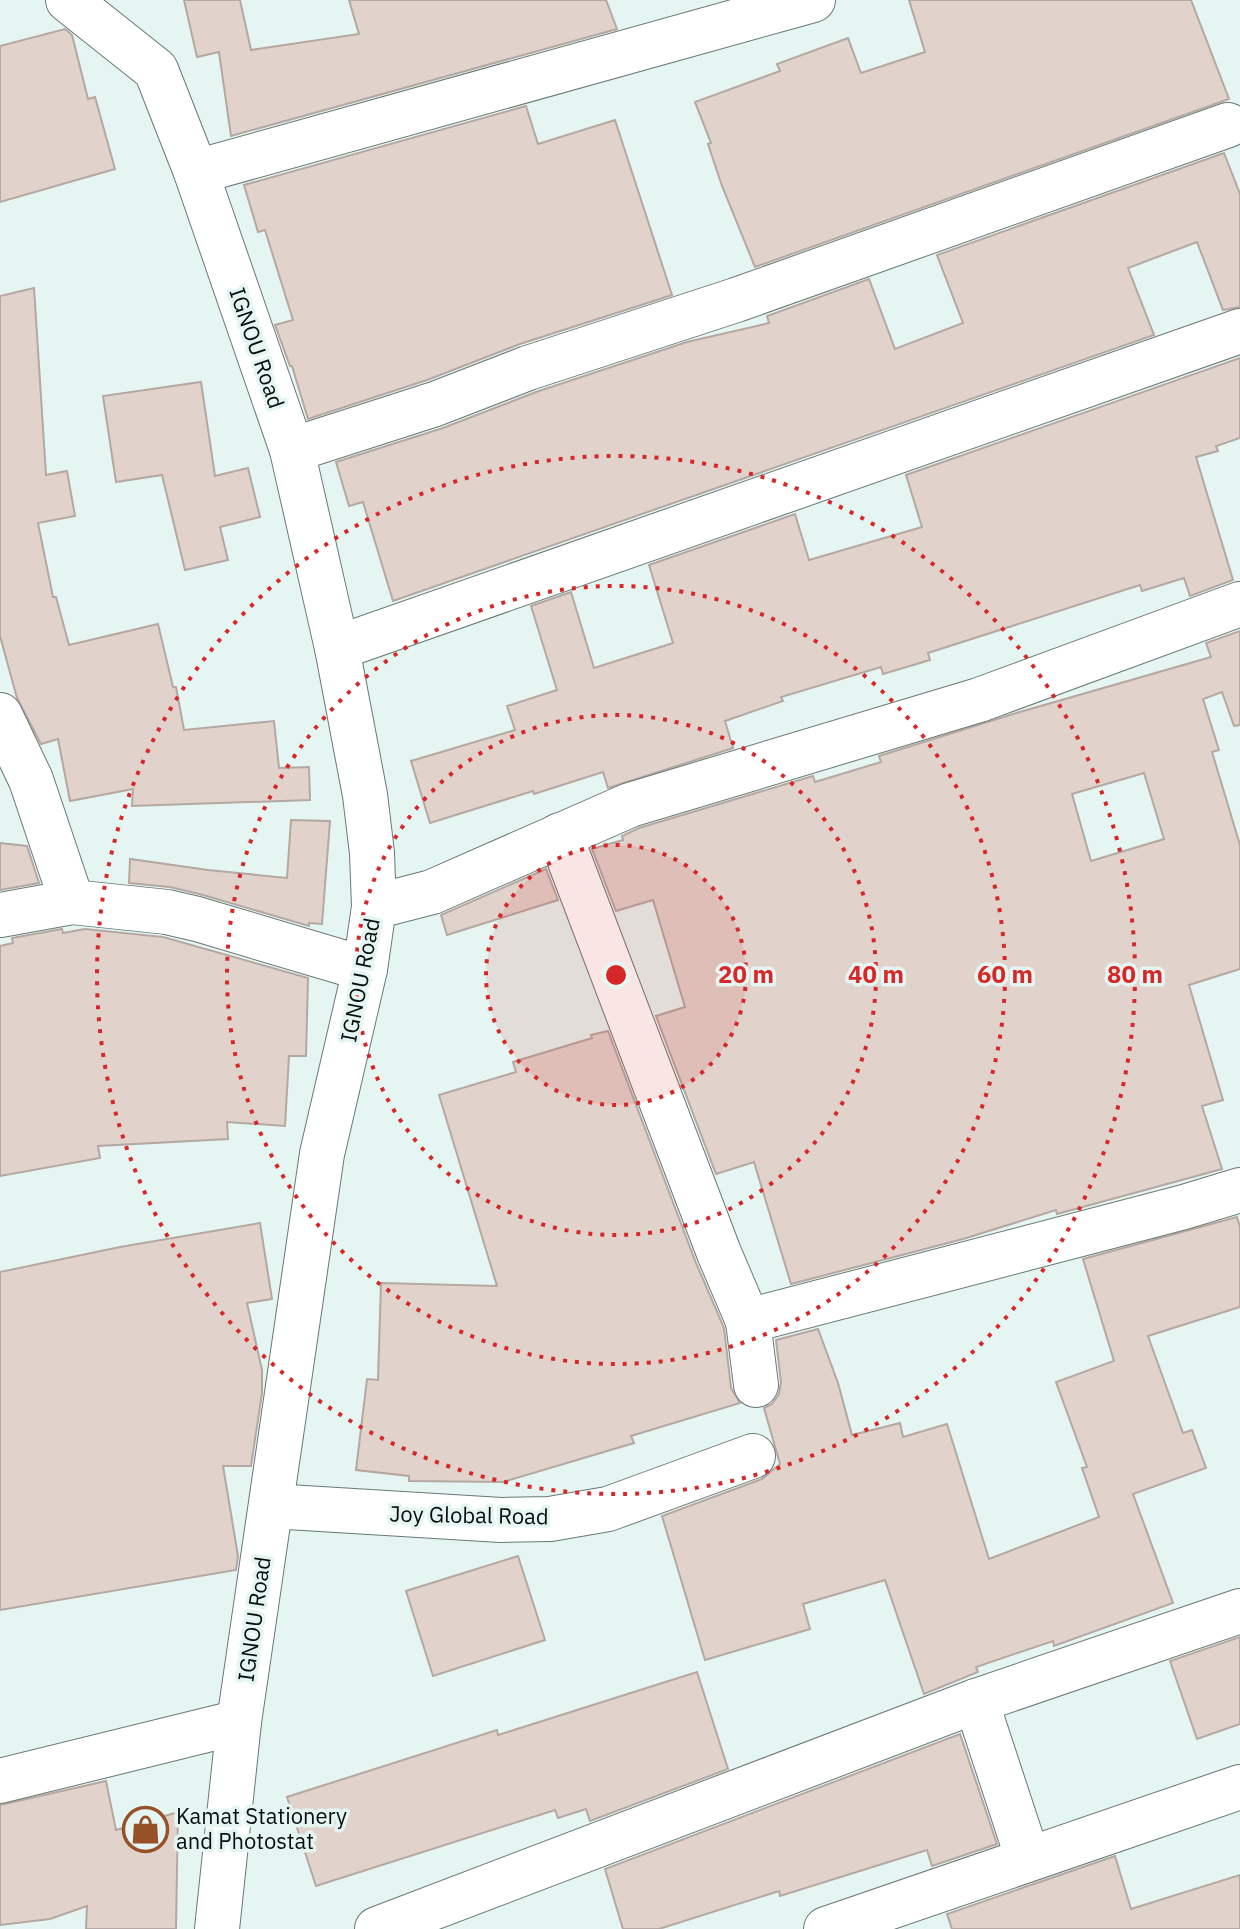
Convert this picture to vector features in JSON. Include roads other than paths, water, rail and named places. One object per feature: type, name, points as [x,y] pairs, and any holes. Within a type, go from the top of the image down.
[{"type":"street","name":"IGNOU Road","points":[[68,0],[156,70],[196,172],[292,450],[337,648],[365,795],[372,853],[374,907],[365,969],[322,1154],[239,1722],[217,1929]]},
{"type":"street","points":[[196,172],[813,0]]},
{"type":"street","points":[[292,450],[736,300],[1228,125]]},
{"type":"street","points":[[337,648],[1240,331]]},
{"type":"street","points":[[374,907],[432,892],[630,805],[979,700],[1240,604]]},
{"type":"street","points":[[0,715],[31,780],[72,902]]},
{"type":"street","points":[[560,835],[713,1238],[748,1321],[756,1385]]},
{"type":"street","points":[[0,915],[72,902],[152,910],[197,919],[365,969]]},
{"type":"street","points":[[748,1321],[1240,1190]]},
{"type":"street","name":"Joy Global Road","points":[[271,1506],[501,1520],[550,1519],[608,1509],[753,1456]]},
{"type":"street","points":[[377,1929],[976,1701],[1240,1611]]},
{"type":"street","points":[[976,1701],[1028,1859]]},
{"type":"street","points":[[0,1781],[239,1722]]},
{"type":"street","points":[[826,1929],[1240,1787]]},
{"type":"place","name":"Kamat Stationery and Photostat","points":[[145,1829]]}]
